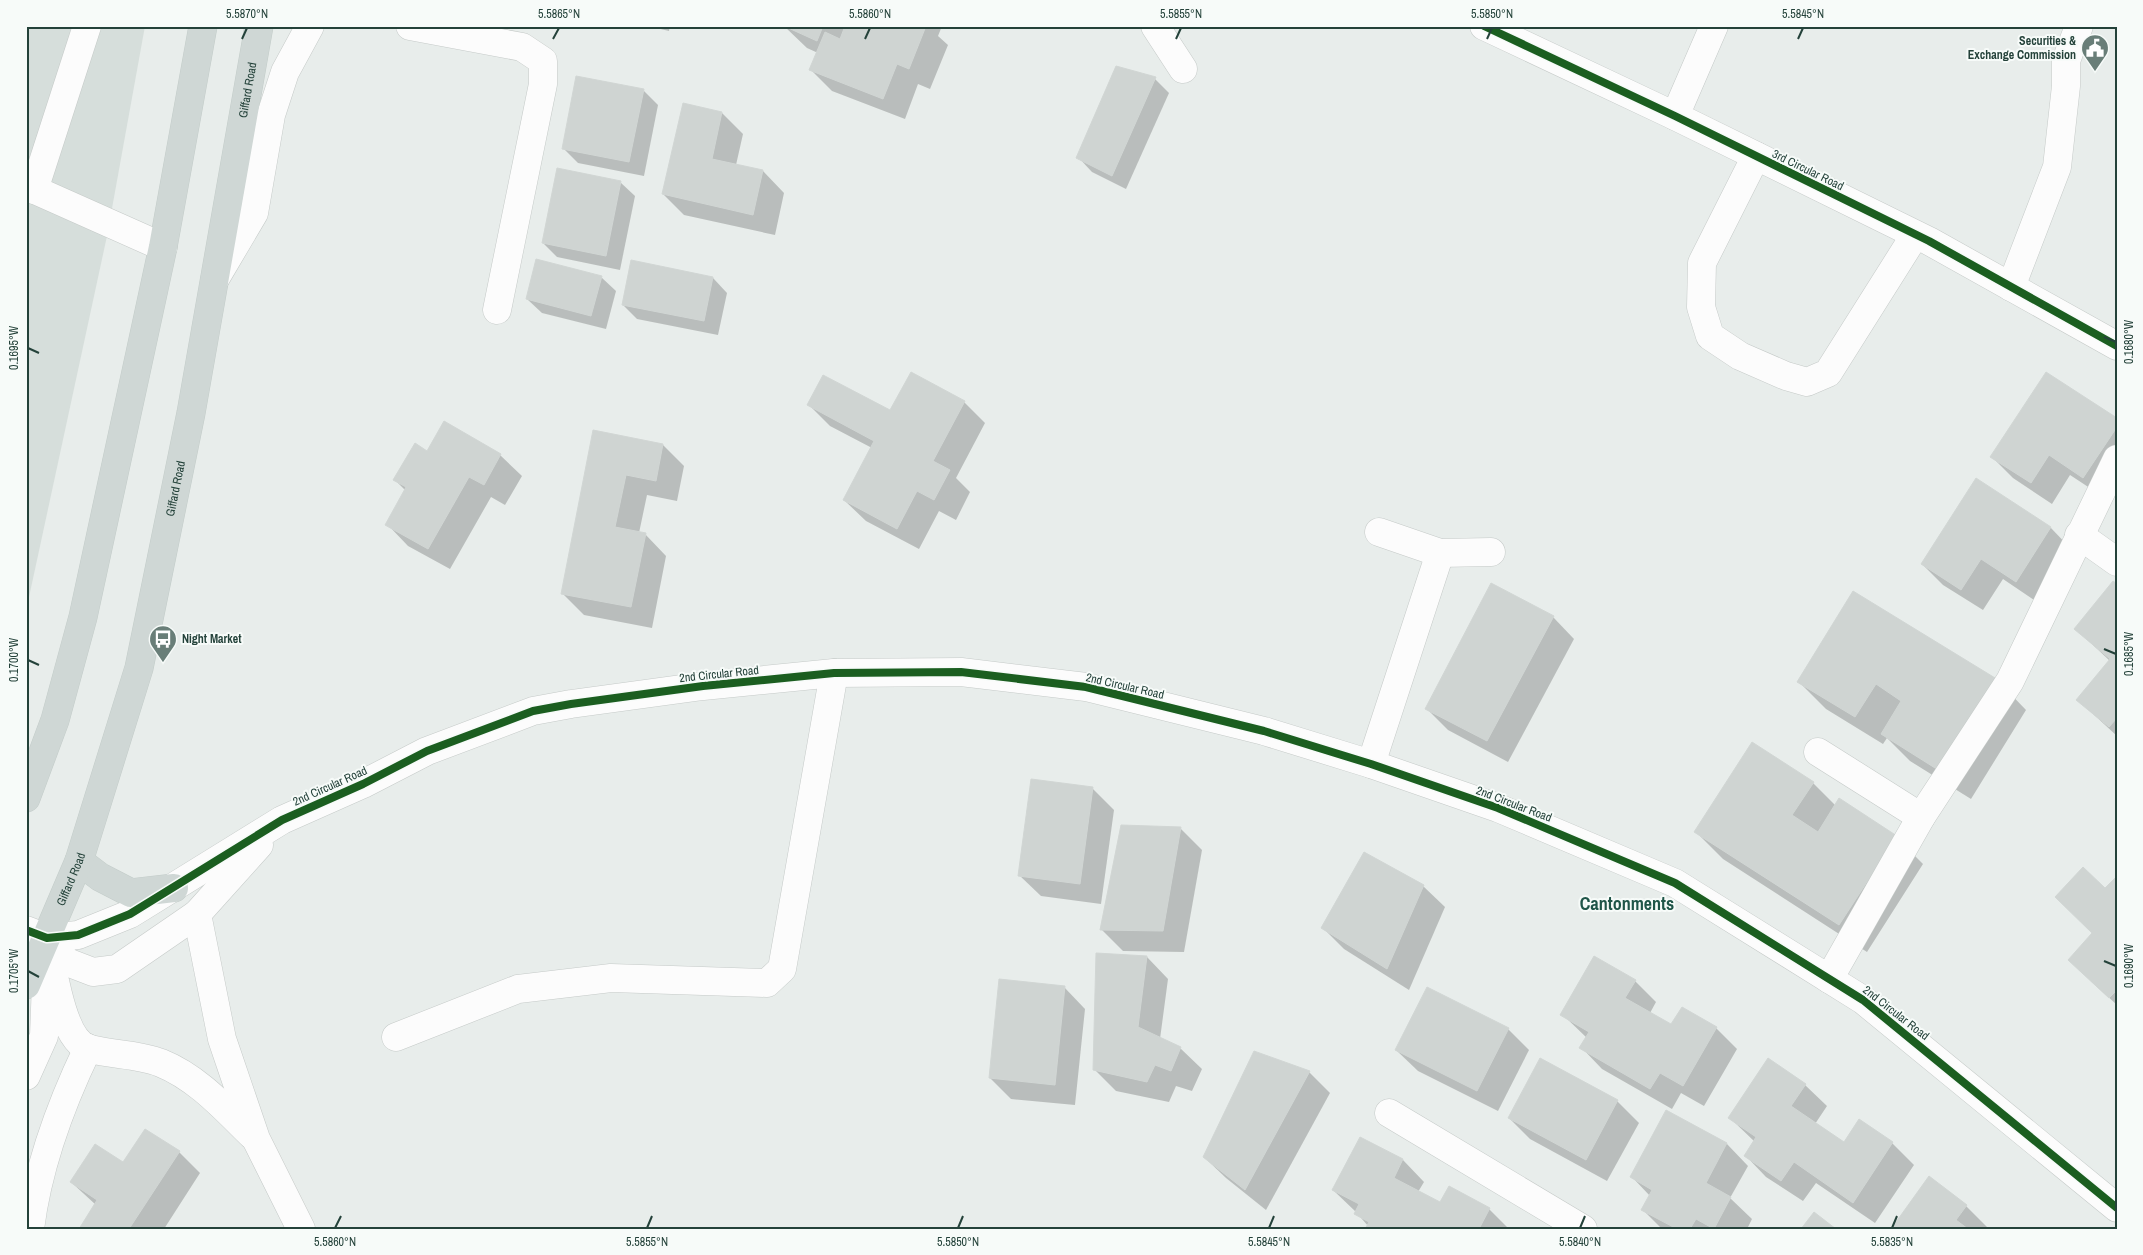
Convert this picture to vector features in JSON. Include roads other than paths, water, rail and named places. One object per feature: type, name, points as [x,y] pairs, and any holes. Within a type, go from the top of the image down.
[{"type":"main road","points":[[26,798],[55,720],[83,617],[163,247],[203,26]]},
{"type":"main road","name":"Giffard Road","points":[[26,984],[37,934],[79,861],[139,668],[191,413],[259,26]]},
{"type":"main road","points":[[79,861],[100,877],[131,893],[174,888]]},
{"type":"street","points":[[87,26],[30,188],[163,247]]},
{"type":"street","points":[[215,279],[254,213],[274,107],[286,72],[310,26]]},
{"type":"street","points":[[410,26],[522,47],[543,60],[544,84],[497,310]]},
{"type":"street","points":[[1155,26],[1184,69]]},
{"type":"street","name":"3rd Circular Road","points":[[1484,26],[1676,116],[1915,235],[2117,346]]},
{"type":"street","points":[[1676,116],[1714,26]]},
{"type":"street","points":[[2012,287],[2057,167],[2066,86],[2066,62],[2079,26]]},
{"type":"street","points":[[1756,156],[1702,263],[1701,307],[1710,336],[1740,356],[1786,376],[1807,382],[1828,373],[1915,235]]},
{"type":"street","points":[[1828,979],[1921,817],[2010,681],[2117,459]]},
{"type":"street","points":[[1378,532],[1440,553],[1491,552]]},
{"type":"street","points":[[2079,535],[2117,562]]},
{"type":"street","points":[[1371,764],[1440,553]]},
{"type":"street","name":"2nd Circular Road","points":[[37,934],[78,935],[130,914],[282,820],[363,784],[427,751],[533,711],[570,704],[703,686],[834,673],[961,672],[1086,687],[1264,731],[1371,764],[1498,808],[1675,883],[1863,1000],[2117,1208]]},
{"type":"street","points":[[396,1037],[518,989],[611,978],[767,983],[782,969],[834,673]]},
{"type":"street","points":[[1818,752],[1921,817]]},
{"type":"street","points":[[37,934],[67,962],[93,972],[118,969],[197,914],[282,820]]},
{"type":"street","points":[[197,914],[222,1039],[256,1139],[301,1229]]},
{"type":"street","points":[[37,934],[65,1018],[76,1037],[88,1048],[161,1062],[191,1078],[256,1139]]},
{"type":"street","name":"Giffard Road","points":[[26,1076],[44,1036],[37,934]]},
{"type":"street","points":[[30,1229],[45,1151],[75,1075],[88,1048]]},
{"type":"street","points":[[1389,1113],[1583,1229]]},
{"type":"place","name":"Securities & Exchange Commission","points":[[2095,72]]},
{"type":"place","name":"Night Market","points":[[163,663]]},
{"type":"district","name":"Cantonments","points":[[1627,904]]}]
